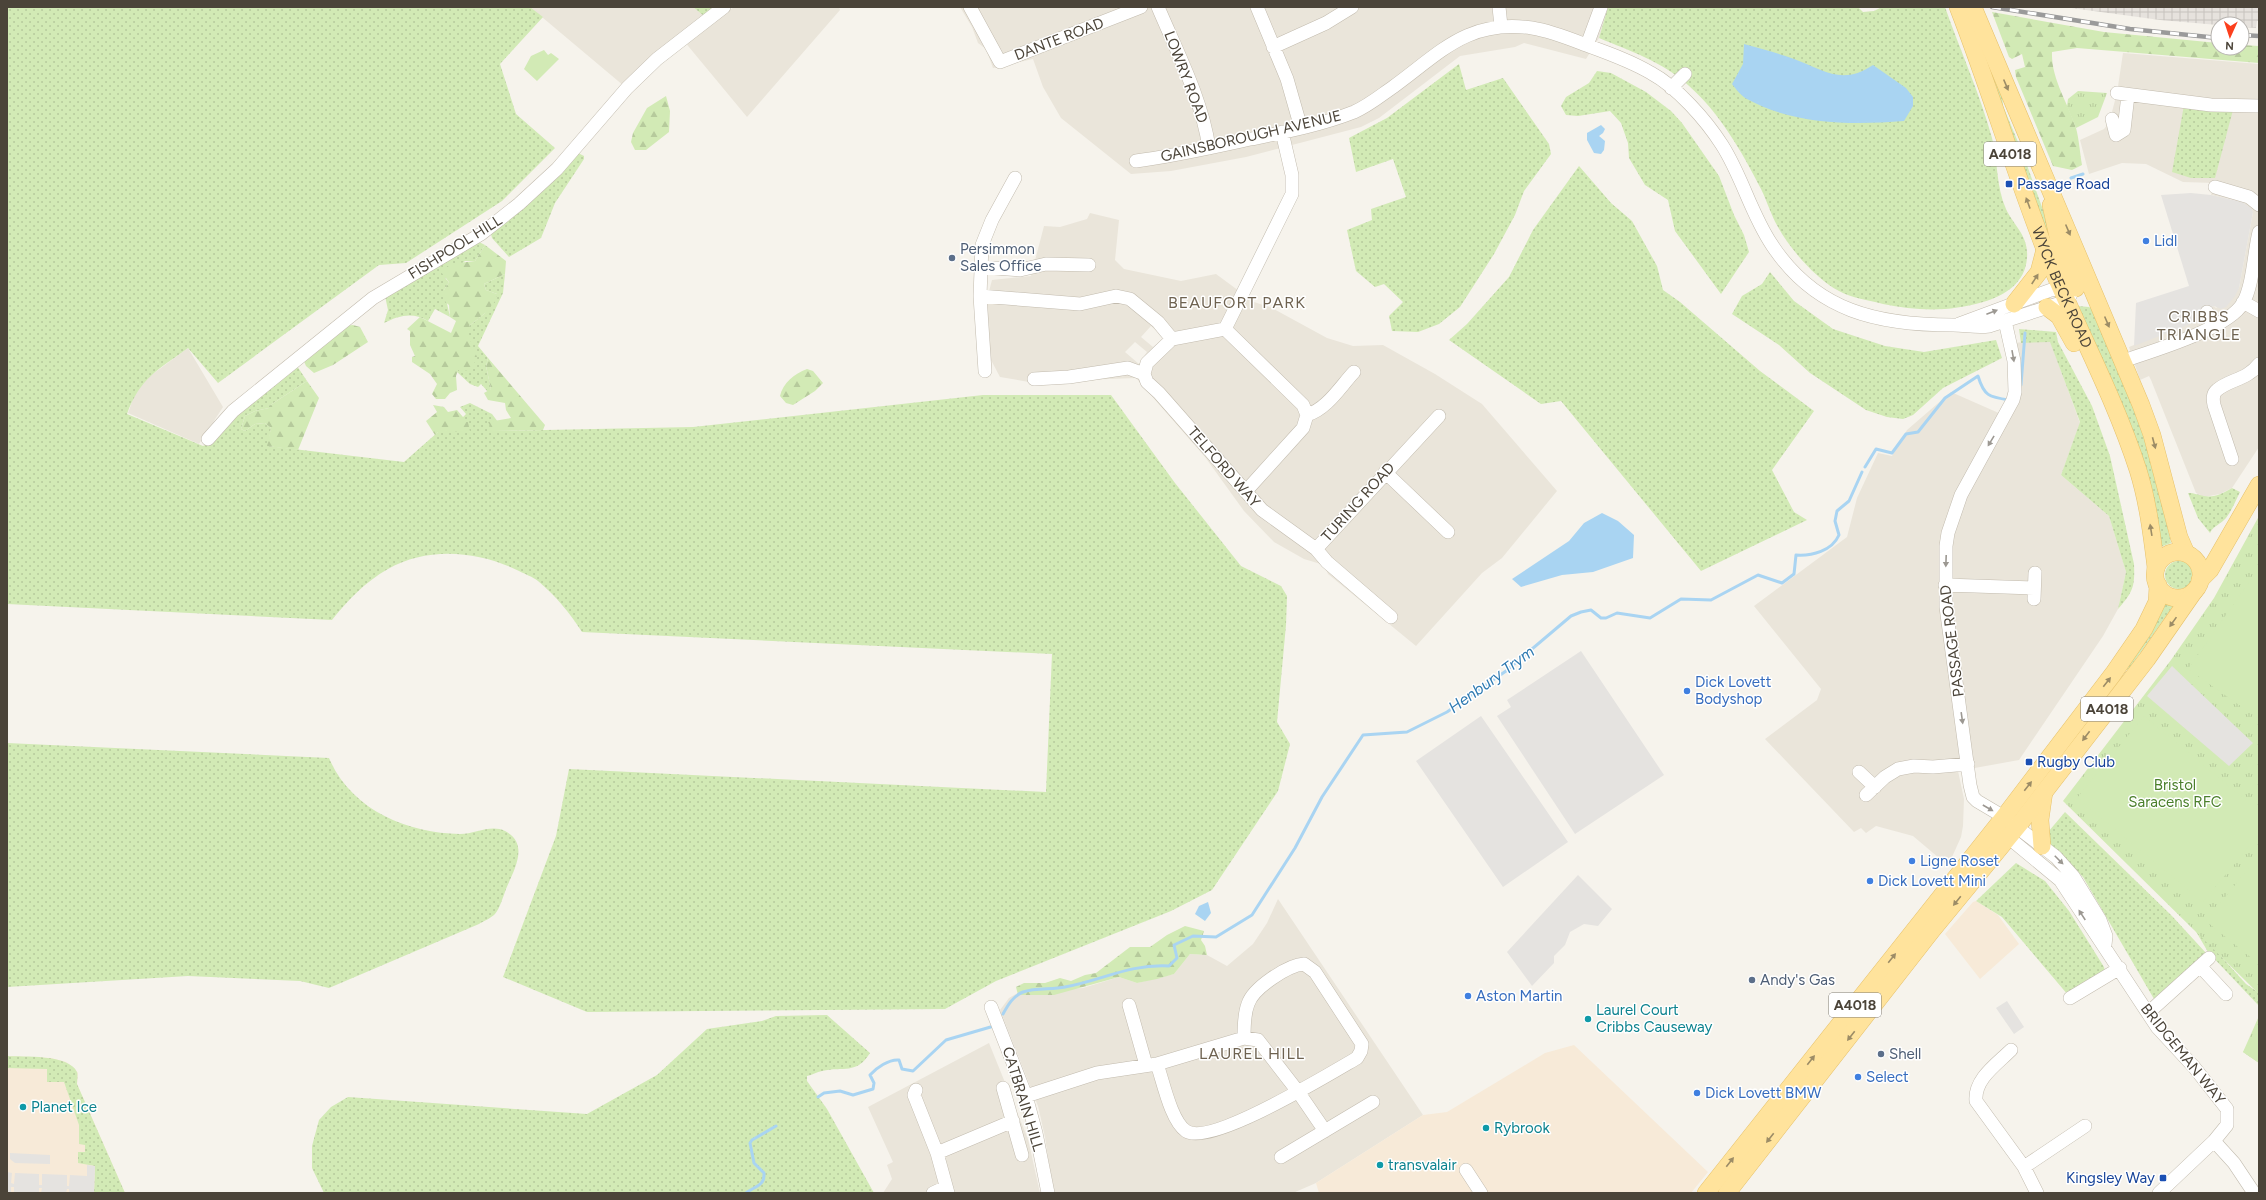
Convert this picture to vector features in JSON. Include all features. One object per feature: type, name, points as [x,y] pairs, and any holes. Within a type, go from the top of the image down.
[{"type":"main road","name":"WYCK BECK ROAD","points":[[1968,14],[2048,183],[2074,291],[2139,472],[2150,526],[2156,568]]},
{"type":"main road","name":"WYCK BECK ROAD","points":[[1968,14],[2045,249],[2123,361],[2152,435],[2179,537],[2188,554]]},
{"type":"main road","points":[[2014,304],[2039,272],[2045,249]]},
{"type":"main road","points":[[2048,307],[2059,316],[2083,356],[2110,394]]},
{"type":"main road","points":[[2222,547],[2206,555],[2172,553],[2165,556],[2156,568],[2158,585],[2168,595],[2176,597],[2190,594],[2210,570],[2259,485]]},
{"type":"main road","points":[[2188,554],[2199,565],[2198,585]]},
{"type":"main road","name":"A4018","points":[[1727,1193],[2011,829],[2144,629],[2157,602],[2158,585]]},
{"type":"main road","name":"A4018","points":[[1706,1193],[2011,829],[2044,792],[2147,659],[2198,585]]},
{"type":"main road","name":"A4018","points":[[2042,846],[2040,820],[2044,792]]},
{"type":"street","name":"FISHPOOL HILL","points":[[208,439],[233,411],[374,298],[481,234],[519,204],[557,169],[637,78],[658,59],[724,7]]},
{"type":"street","name":"DANTE ROAD","points":[[970,7],[1000,62],[1141,7]]},
{"type":"street","name":"LOWRY ROAD","points":[[1158,7],[1196,100],[1207,133],[1209,148]]},
{"type":"street","points":[[1257,7],[1287,79],[1301,128]]},
{"type":"street","points":[[1273,46],[1326,23],[1352,7]]},
{"type":"street","points":[[1498,7],[1500,26]]},
{"type":"street","points":[[1592,47],[1600,7]]},
{"type":"street","name":"GAINSBOROUGH AVENUE","points":[[1136,161],[1209,148],[1301,128],[1358,110],[1461,38],[1480,30],[1500,26],[1533,28],[1552,32],[1649,71],[1671,88],[1706,123],[1722,144],[1773,247],[1806,282],[1828,299],[1864,316],[1907,324],[1933,326],[1956,325],[1978,328],[2048,307],[2074,291]]},
{"type":"street","points":[[1671,88],[1685,74]]},
{"type":"street","points":[[2112,120],[2116,135],[2124,130],[2123,94],[2211,105],[2259,106]]},
{"type":"street","points":[[1225,329],[1292,194],[1292,175],[1282,132]]},
{"type":"street","points":[[985,371],[980,296],[982,245],[992,220],[1015,178]]},
{"type":"street","points":[[2215,187],[2249,197],[2259,205]]},
{"type":"street","points":[[2123,361],[2213,326],[2236,313],[2243,302],[2259,232]]},
{"type":"street","points":[[981,267],[1020,270],[1046,264],[1089,266]]},
{"type":"street","name":"GAINSBOROUGH AVENUE","points":[[1956,325],[2051,290],[2074,291]]},
{"type":"street","points":[[980,296],[1080,304],[1116,296],[1130,299],[1158,322],[1172,339]]},
{"type":"street","points":[[2243,302],[2259,311]]},
{"type":"street","points":[[2207,312],[2213,326]]},
{"type":"street","name":"PASSAGE ROAD","points":[[2005,321],[2013,357],[2014,396],[1961,495],[1948,533],[1945,585],[1946,607],[1973,797],[2011,829]]},
{"type":"street","points":[[1034,379],[1069,377],[1128,368],[1144,374],[1147,363],[1172,339],[1225,329]]},
{"type":"street","points":[[1225,329],[1303,405],[1307,415],[1303,428],[1246,491]]},
{"type":"street","points":[[2232,459],[2214,405],[2213,396],[2217,390],[2252,373],[2259,364]]},
{"type":"street","points":[[1307,415],[1316,412],[1326,404],[1354,372]]},
{"type":"street","name":"TELFORD WAY","points":[[1144,374],[1148,382],[1262,510],[1316,549]]},
{"type":"street","name":"TURING ROAD","points":[[1391,617],[1327,562],[1316,549],[1385,472],[1439,416]]},
{"type":"street","points":[[1385,472],[1448,532]]},
{"type":"street","points":[[1945,585],[2034,593],[2035,573]]},
{"type":"street","points":[[1859,772],[1871,791],[1885,777],[1898,769],[1914,766],[1932,767],[1968,764]]},
{"type":"street","name":"BRIDGEMAN WAY","points":[[2011,829],[2042,846],[2056,857],[2073,876],[2100,920],[2106,936],[2105,945]]},
{"type":"street","name":"BRIDGEMAN WAY","points":[[2011,829],[2060,880],[2101,944],[2105,945],[2148,1013],[2227,1109],[2227,1125],[2214,1141],[2159,1193]]},
{"type":"street","points":[[2148,1013],[2204,962],[2226,994]]},
{"type":"street","points":[[1129,1005],[1175,1117],[1182,1128],[1193,1134],[1201,1134],[1226,1126],[1299,1092],[1357,1058],[1361,1051],[1362,1044],[1315,972],[1311,967],[1304,964],[1297,964],[1285,970],[1253,994],[1248,1003],[1244,1038]]},
{"type":"street","points":[[2070,998],[2120,968]]},
{"type":"street","name":"CATBRAIN HILL","points":[[991,1007],[1026,1096],[1036,1133],[1048,1193]]},
{"type":"street","points":[[1026,1096],[1097,1073],[1152,1064],[1244,1038],[1258,1040],[1299,1092],[1325,1131]]},
{"type":"street","points":[[2012,1050],[1982,1078],[1975,1091],[1976,1101],[2024,1168],[2037,1193]]},
{"type":"street","points":[[1003,1088],[1022,1155]]},
{"type":"street","points":[[916,1090],[914,1095],[937,1153],[947,1190],[933,1193]]},
{"type":"street","points":[[1281,1157],[1373,1102]]},
{"type":"street","points":[[937,1153],[1012,1120]]},
{"type":"street","points":[[2024,1168],[2085,1126]]},
{"type":"street","points":[[2214,1141],[2234,1164],[2255,1193],[2259,1191]]},
{"type":"street","points":[[1466,1170],[1481,1193]]},
{"type":"shaded area","points":[[530,7],[693,7],[712,22],[734,7],[839,7],[840,10],[747,117],[679,35],[624,86]]},
{"type":"shaded area","points":[[960,7],[1608,7],[1599,38],[1586,59],[1524,43],[1515,47],[1460,56],[1379,118],[1361,127],[1246,157],[1171,171],[1131,174],[1061,118],[1043,87],[1033,59],[993,68],[986,49],[978,43],[972,27]]},
{"type":"shaded area","points":[[2064,7],[2259,7],[2259,21],[2257,21],[2256,28],[2250,28],[2250,16],[2210,16],[2210,24],[2160,20]]},
{"type":"shaded area","points":[[2123,53],[2259,64],[2259,447],[2232,488],[2220,494],[2204,497],[2196,493],[2151,380],[2149,376],[2140,380],[2129,347],[2196,320],[2196,314],[2214,306],[2216,308],[2239,288],[2253,212],[2242,202],[2211,195],[2214,183],[2183,182],[2146,164],[2122,163],[2089,174],[2080,140],[2104,129],[2109,123],[2117,93]]},
{"type":"shaded area","points":[[2191,193],[2211,195],[2242,202],[2251,208],[2253,212],[2239,288],[2235,296],[2226,307],[2221,309],[2214,306],[2196,314],[2195,322],[2134,346],[2136,303],[2189,286],[2161,195]]},
{"type":"shaded area","name":"BEAUFORT PARK","points":[[1090,213],[1119,220],[1115,260],[1124,269],[1181,281],[1216,274],[1254,302],[1272,308],[1327,338],[1353,346],[1383,345],[1435,374],[1482,404],[1557,491],[1502,558],[1482,573],[1416,646],[1328,574],[1324,565],[1304,559],[1274,542],[1244,511],[1205,457],[1136,378],[1029,382],[1000,377],[990,358],[987,299],[992,280],[1031,276],[1044,226],[1060,227],[1087,219]],"holes":[[[1151,326],[1164,338],[1153,347],[1141,337]],[[1135,342],[1147,352],[1139,364],[1125,352]]]},
{"type":"shaded area","points":[[2050,341],[2080,423],[2061,475],[2109,516],[2126,572],[2118,609],[2103,636],[2019,760],[1958,771],[1964,799],[1963,826],[1961,837],[1952,857],[1945,863],[1913,836],[1876,826],[1866,833],[1861,828],[1854,832],[1765,739],[1817,700],[1821,689],[1754,606],[1847,537],[1857,498],[1878,453],[1892,456],[1907,430],[1951,392],[2001,414],[2011,386],[2009,343]]},
{"type":"shaded area","points":[[188,348],[223,407],[199,444],[128,413],[134,396],[146,379]]},
{"type":"shaded area","points":[[1581,651],[1664,775],[1575,834],[1497,716],[1511,707],[1507,700]]},
{"type":"shaded area","points":[[2172,666],[2253,743],[2229,766],[2147,696]]},
{"type":"shaded area","points":[[1481,716],[1568,842],[1503,887],[1416,761]]},
{"type":"shaded area","points":[[1578,875],[1612,909],[1598,926],[1584,924],[1570,932],[1565,945],[1554,956],[1554,963],[1532,986],[1507,952]]},
{"type":"shaded area","name":"LAUREL HILL","points":[[1278,899],[1423,1115],[1316,1183],[1293,1193],[1053,1193],[1045,1137],[1038,1106],[1000,1010],[1009,998],[1021,991],[1083,988],[1119,977],[1137,983],[1174,974],[1190,954],[1207,955],[1227,966],[1253,944],[1267,923]]},
{"type":"shaded area","points":[[1976,901],[1998,915],[2019,944],[1980,979],[1945,934],[1973,902]]},
{"type":"shaded area","points":[[2007,1001],[2024,1027],[2014,1034],[1996,1008]]},
{"type":"shaded area","points":[[989,1043],[1028,1139],[1040,1193],[883,1193],[892,1179],[887,1165],[893,1162],[868,1107]]},
{"type":"shaded area","points":[[1574,1045],[1708,1172],[1691,1193],[1319,1193],[1316,1183],[1423,1115],[1447,1112],[1545,1053]]},
{"type":"shaded area","points":[[7,1056],[51,1058],[66,1062],[74,1068],[78,1073],[77,1084],[125,1193],[7,1193]]},
{"type":"shaded area","points":[[10,1153],[50,1155],[50,1164],[15,1163],[10,1159]]},
{"type":"shaded area","points":[[87,1165],[95,1166],[94,1193],[69,1193],[69,1189],[67,1189],[66,1193],[41,1193],[42,1188],[39,1188],[39,1193],[14,1193],[14,1187],[11,1187],[11,1193],[7,1193],[7,1172],[12,1173],[11,1183],[14,1184],[15,1173],[39,1174],[39,1185],[42,1185],[42,1174],[67,1175],[67,1186],[69,1186],[70,1175],[87,1176]]},
{"type":"green space","points":[[7,7],[530,7],[543,17],[500,64],[516,114],[555,148],[502,201],[406,263],[379,265],[218,383],[188,348],[159,369],[144,383],[132,402],[127,414],[203,446],[215,440],[237,414],[297,366],[307,381],[269,406],[269,408],[255,411],[245,416],[241,429],[245,431],[255,424],[265,423],[271,428],[268,446],[404,462],[438,432],[470,432],[463,423],[463,417],[466,414],[460,407],[470,403],[492,414],[498,422],[493,431],[693,427],[983,395],[1111,395],[1175,483],[1241,566],[1281,586],[1287,596],[1286,625],[1277,722],[1290,744],[1278,791],[1212,890],[1171,911],[996,981],[945,1009],[587,1012],[503,977],[556,836],[569,769],[1046,792],[1052,654],[582,632],[556,598],[534,578],[504,564],[487,559],[454,554],[436,554],[420,557],[403,562],[388,569],[357,592],[332,620],[7,604]]},
{"type":"green space","points":[[693,7],[715,7],[704,16]]},
{"type":"green space","points":[[1608,7],[1858,7],[1863,12],[1874,11],[1882,7],[1945,7],[1976,89],[1992,138],[2000,192],[2003,201],[2009,215],[2026,243],[2027,258],[2023,274],[2013,287],[1999,296],[1971,305],[1946,309],[1908,308],[1883,304],[1860,299],[1830,286],[1804,263],[1789,245],[1773,218],[1761,189],[1738,147],[1720,120],[1700,96],[1678,77],[1657,63],[1599,38]]},
{"type":"green space","points":[[1992,12],[2104,32],[2210,42],[2210,56],[2250,56],[2250,45],[2259,46],[2259,63],[2077,48],[2052,52],[2054,72],[2073,119],[2078,137],[2082,165],[2072,170],[2053,166],[2016,77],[2015,70],[2025,67],[2022,54],[2012,59],[2009,57]]},
{"type":"green space","points":[[544,50],[548,55],[551,53],[559,59],[537,81],[524,69],[531,56]]},
{"type":"green space","points":[[1459,64],[1466,90],[1503,78],[1549,144],[1551,154],[1524,191],[1515,215],[1494,254],[1460,307],[1439,324],[1418,332],[1392,331],[1389,316],[1403,302],[1384,284],[1375,287],[1356,271],[1347,230],[1372,220],[1371,209],[1406,197],[1393,159],[1356,172],[1349,138],[1387,118]]},
{"type":"green space","points":[[1597,71],[1611,73],[1646,92],[1671,111],[1682,123],[1719,176],[1734,215],[1744,235],[1749,252],[1721,294],[1675,231],[1668,200],[1645,185],[1629,158],[1628,143],[1621,123],[1610,111],[1578,116],[1566,115],[1561,106],[1566,97],[1589,83]]},
{"type":"green space","points":[[1995,73],[2002,92],[2003,106],[2023,154],[2047,221],[2059,269],[1990,75]]},
{"type":"green space","points":[[2078,91],[2107,93],[2098,117],[2076,128],[2067,106],[2068,99]]},
{"type":"green space","points":[[666,96],[670,111],[669,132],[646,150],[635,150],[631,142],[633,133],[647,108]]},
{"type":"green space","points":[[2184,105],[2233,110],[2215,178],[2191,178],[2172,172]]},
{"type":"green space","points":[[576,152],[584,156],[584,159],[555,203],[541,238],[509,257],[492,238],[491,234]]},
{"type":"green space","points":[[1579,166],[1611,203],[1632,221],[1657,266],[1663,290],[1680,302],[1760,371],[1814,411],[1772,470],[1794,512],[1807,520],[1701,571],[1561,401],[1541,404],[1449,340],[1467,324],[1509,277],[1533,230]]},
{"type":"green space","points":[[477,241],[485,245],[475,261],[465,261],[445,278],[449,282],[444,290],[450,317],[435,309],[428,321],[417,316],[401,316],[384,323],[388,310],[385,296]]},
{"type":"green space","points":[[485,245],[506,261],[505,274],[484,284],[486,290],[497,294],[497,299],[484,314],[469,326],[469,337],[477,357],[471,371],[458,370],[456,376],[457,390],[450,393],[445,399],[436,399],[432,394],[437,384],[430,374],[412,362],[412,357],[415,356],[410,345],[410,331],[407,329],[420,317],[451,333],[456,321],[450,317],[449,305],[443,300],[444,290],[449,282],[441,272],[450,264],[475,261]]},
{"type":"green space","points":[[1770,272],[1794,301],[1833,329],[1885,346],[1924,352],[1996,340],[2002,358],[1943,388],[1913,415],[1903,419],[1887,417],[1866,410],[1810,373],[1779,345],[1732,314],[1742,296],[1762,284]]},
{"type":"green space","points":[[505,274],[503,293],[478,346],[488,358],[486,366],[491,389],[488,392],[481,384],[478,387],[470,384],[457,372],[469,337],[469,326],[484,314],[497,294],[486,290],[484,284]]},
{"type":"green space","points":[[2078,306],[2089,307],[2094,310],[2150,449],[2171,543],[2160,547]]},
{"type":"green space","points":[[353,325],[360,327],[368,342],[333,365],[314,373],[306,366],[303,359],[345,326]]},
{"type":"green space","points":[[2019,329],[2056,332],[2058,342],[2092,406],[2110,456],[2134,564],[2132,589],[2118,609],[2126,572],[2109,516],[2061,475],[2080,422],[2050,342],[2021,343]]},
{"type":"green space","points":[[488,358],[545,425],[543,430],[493,431],[488,422],[511,418],[506,410],[505,403],[488,400],[484,393],[491,389],[486,366]]},
{"type":"green space","points":[[807,369],[813,371],[823,383],[815,391],[793,405],[786,403],[780,396],[781,391],[786,383],[794,376]]},
{"type":"green space","points":[[307,381],[319,398],[298,450],[267,446],[271,428],[265,423],[255,424],[245,431],[241,429],[245,416],[255,411],[269,408],[269,406]]},
{"type":"green space","points":[[433,405],[444,407],[448,412],[457,410],[463,417],[463,422],[468,422],[470,432],[438,432],[435,435],[426,421],[437,412]]},
{"type":"green space","points":[[2232,488],[2240,492],[2234,505],[2226,518],[2210,533],[2198,518],[2188,493],[2204,496],[2215,496]]},
{"type":"green space","name":"Bristol Saracens RFC","points":[[2259,516],[2259,994],[2063,801],[2171,660],[2214,598]]},
{"type":"green space","points":[[2179,561],[2189,565],[2193,575],[2189,585],[2179,589],[2169,585],[2165,575],[2169,565]]},
{"type":"green space","points":[[2259,568],[2259,719],[2188,669]]},
{"type":"green space","points":[[2163,602],[2173,606],[2128,670],[2124,667]]},
{"type":"green space","points":[[2144,716],[2259,811],[2259,834],[2203,902],[2077,798]]},
{"type":"green space","points":[[7,743],[329,758],[339,776],[351,792],[366,805],[383,815],[420,829],[440,833],[466,834],[489,829],[500,829],[513,836],[517,843],[518,858],[500,906],[492,917],[479,924],[329,988],[300,981],[188,976],[7,987]]},
{"type":"green space","points":[[2065,812],[2172,916],[2206,953],[2154,999],[2083,877],[2043,838]]},
{"type":"green space","points":[[2259,855],[2259,964],[2206,921]]},
{"type":"green space","points":[[2016,863],[2045,881],[2069,911],[2104,967],[2105,971],[2068,995],[2002,917],[1976,901]]},
{"type":"green space","points":[[2191,923],[2246,984],[2259,993],[2259,1006],[2208,952]]},
{"type":"green space","points":[[1185,926],[1204,931],[1201,940],[1205,946],[1207,955],[1190,954],[1174,974],[1137,983],[1119,977],[1054,995],[1018,995],[1016,987],[1024,983],[1045,983],[1060,978],[1071,981],[1085,975],[1096,973],[1130,947],[1150,947],[1167,935]]},
{"type":"green space","points":[[827,1015],[870,1053],[865,1060],[854,1067],[820,1071],[807,1076],[807,1081],[827,1109],[874,1193],[324,1193],[312,1168],[312,1146],[319,1120],[331,1107],[348,1097],[587,1114],[657,1075],[707,1029],[762,1021],[776,1016]]},
{"type":"green space","points":[[2259,1016],[2259,1063],[2243,1052]]},
{"type":"green space","points":[[2259,1031],[2259,1063],[2243,1052]]},
{"type":"green space","points":[[7,1056],[56,1059],[72,1066],[77,1072],[77,1084],[125,1193],[94,1193],[95,1166],[78,1163],[78,1152],[85,1152],[85,1145],[79,1144],[79,1125],[64,1082],[47,1082],[47,1069],[7,1068]]},
{"type":"water","points":[[1744,44],[1788,57],[1833,74],[1852,74],[1873,65],[1906,88],[1913,97],[1913,106],[1904,121],[1864,123],[1844,123],[1804,118],[1765,108],[1745,98],[1732,84],[1743,64]]},
{"type":"water","points":[[1601,125],[1605,129],[1599,136],[1605,141],[1604,150],[1601,154],[1594,153],[1587,140],[1587,133]]},
{"type":"water","points":[[1602,513],[1618,521],[1634,535],[1633,558],[1593,572],[1562,575],[1521,587],[1512,579],[1569,541],[1584,523]]},
{"type":"water","points":[[1208,902],[1211,913],[1205,921],[1195,914],[1199,906]]},
{"type":"waterway","points":[[2071,178],[2083,174]]},
{"type":"waterway","points":[[2021,385],[2025,333]]},
{"type":"waterway","name":"Henbury Trym","points":[[1865,467],[1876,449],[1892,453],[1906,434],[1918,432],[1945,398],[1978,376],[1985,392],[1997,398],[2009,400]]},
{"type":"waterway","name":"Henbury Trym","points":[[1003,1014],[1014,998],[1028,990],[1065,987],[1141,967],[1169,966],[1177,958],[1174,945],[1193,936],[1216,937],[1252,915],[1295,848],[1322,797],[1363,735],[1407,732],[1447,712],[1506,671],[1571,616],[1591,610],[1601,618],[1606,618],[1617,613],[1650,618],[1681,599],[1711,600],[1758,575],[1782,583],[1794,574],[1796,555],[1808,555],[1827,549],[1836,540],[1839,535],[1835,521],[1837,511],[1849,501],[1862,472]]},
{"type":"waterway","points":[[818,1097],[824,1093],[840,1091],[853,1095],[873,1089],[874,1083],[870,1075],[883,1064],[899,1060],[902,1069],[913,1071],[946,1040],[994,1026]]},
{"type":"waterway","points":[[746,1193],[759,1185],[763,1181],[764,1177],[764,1173],[754,1163],[750,1143],[752,1140],[776,1126]]},
{"type":"railway","points":[[1992,7],[2130,29],[2210,37]]},
{"type":"railway","points":[[2250,35],[2259,36]]},
{"type":"place","name":"Passage Road","points":[[2009,184]]},
{"type":"place","name":"Lidl","points":[[2146,241]]},
{"type":"place","name":"Persimmon Sales Office","points":[[952,258]]},
{"type":"place","name":"Dick Lovett Bodyshop","points":[[1687,691]]},
{"type":"place","name":"Rugby Club","points":[[2029,762]]},
{"type":"place","name":"Ligne Roset","points":[[1912,861]]},
{"type":"place","name":"Dick Lovett Mini","points":[[1870,881]]},
{"type":"place","name":"Andy's Gas","points":[[1752,980]]},
{"type":"place","name":"Aston Martin","points":[[1468,996]]},
{"type":"place","name":"Laurel Court Cribbs Causeway","points":[[1588,1019]]},
{"type":"place","name":"Shell","points":[[1881,1054]]},
{"type":"place","name":"Select","points":[[1858,1077]]},
{"type":"place","name":"Dick Lovett BMW","points":[[1697,1093]]},
{"type":"place","name":"Planet Ice","points":[[23,1107]]},
{"type":"place","name":"Rybrook","points":[[1486,1128]]},
{"type":"place","name":"transvalair","points":[[1380,1165]]},
{"type":"place","name":"Kingsley Way","points":[[2163,1178]]},
{"type":"district","name":"BEAUFORT PARK","points":[[1237,302]]},
{"type":"district","name":"CRIBBS TRIANGLE","points":[[2199,325]]},
{"type":"district","name":"LAUREL HILL","points":[[1252,1053]]}]
